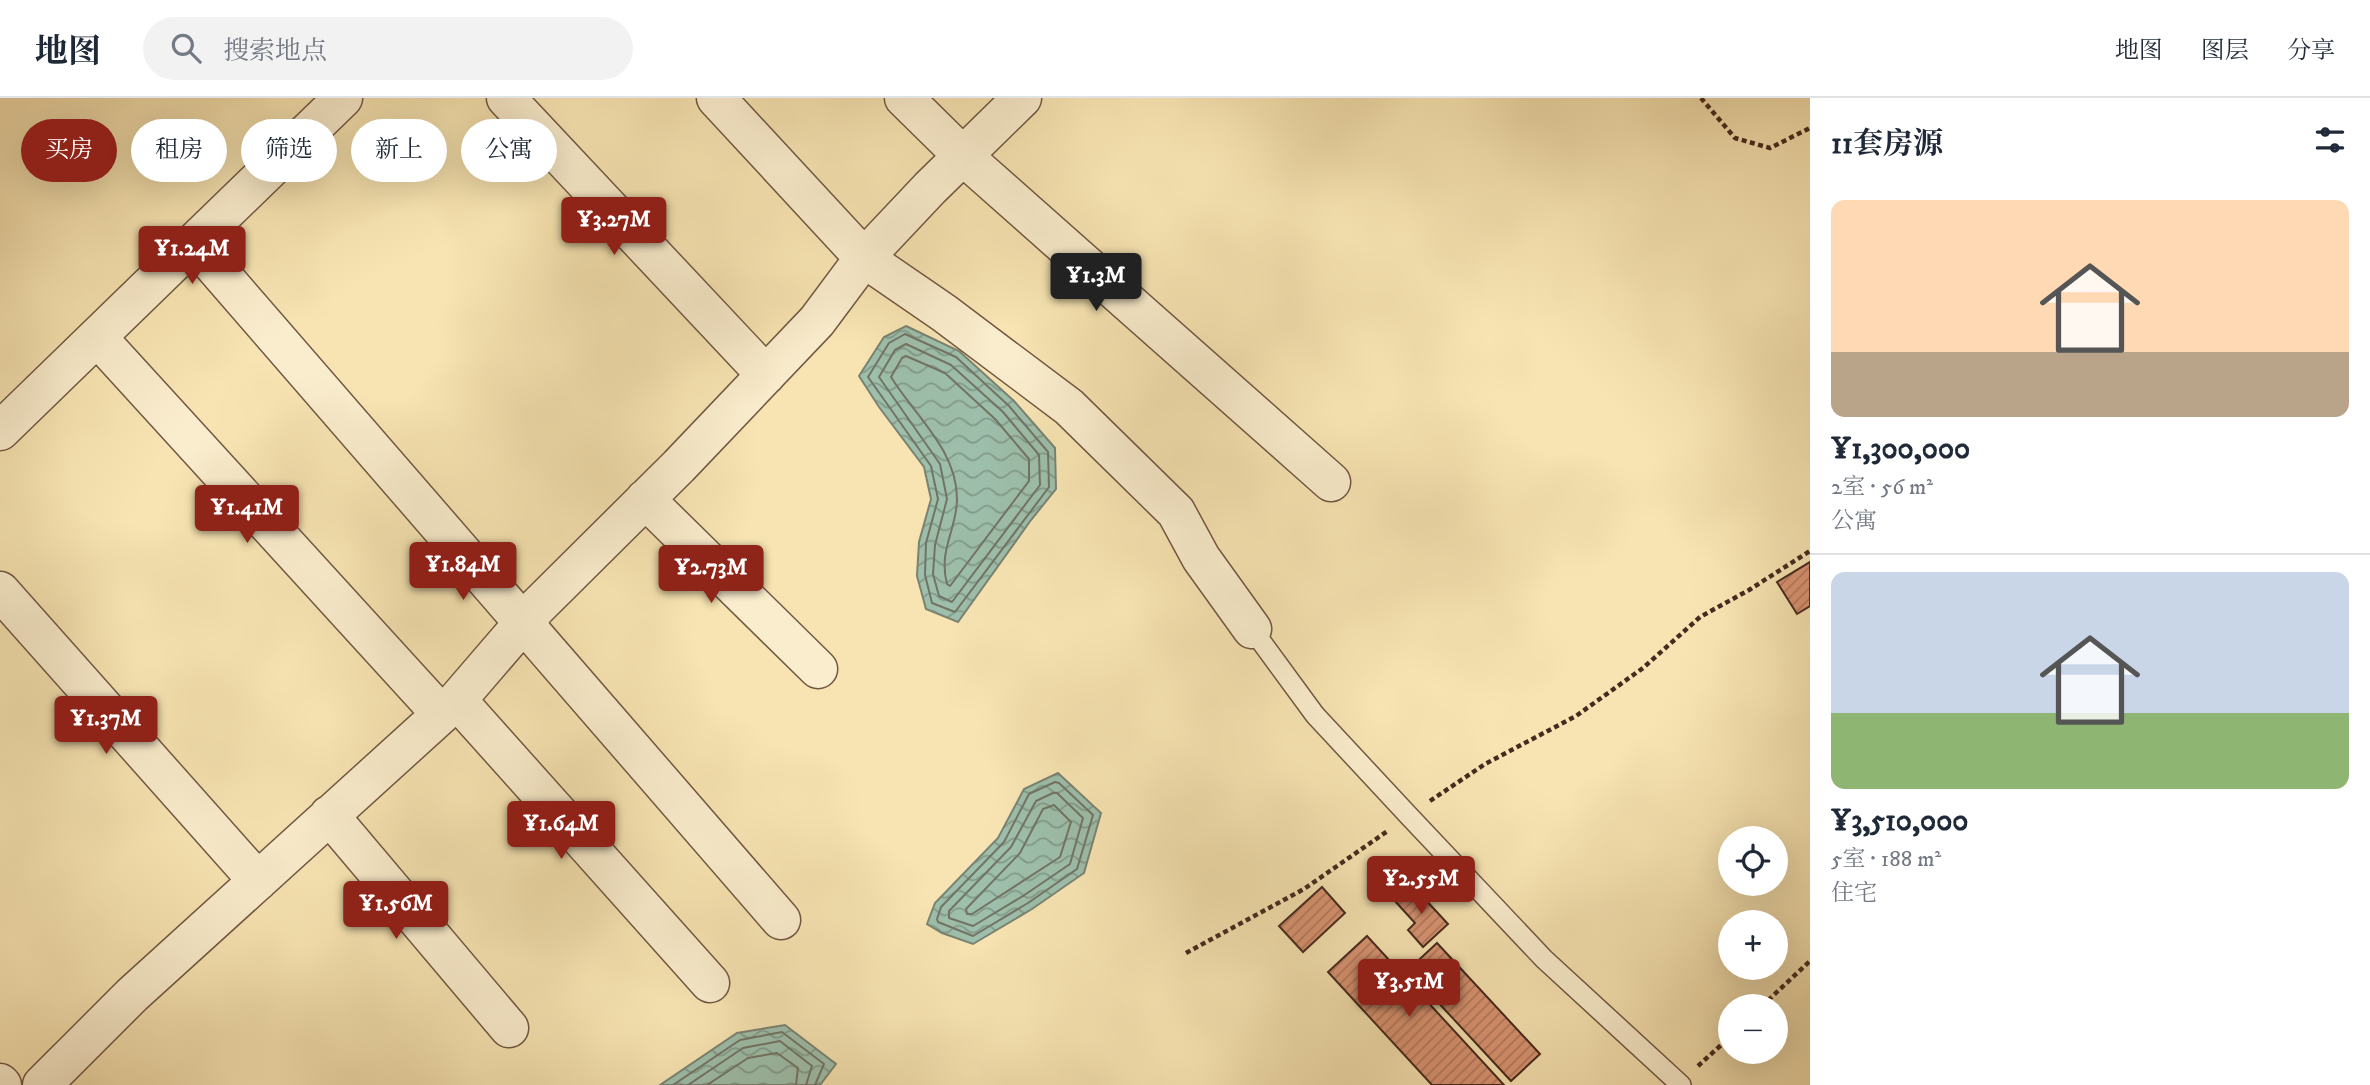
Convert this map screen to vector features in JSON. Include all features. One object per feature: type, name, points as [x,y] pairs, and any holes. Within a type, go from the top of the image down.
[{"type":"street","points":[[0,431],[343,98]]},
{"type":"street","points":[[506,98],[766,375]]},
{"type":"street","points":[[716,98],[864,258],[944,313],[1069,407],[1176,512],[1201,558],[1252,629]]},
{"type":"street","points":[[904,98],[963,156],[1331,482]]},
{"type":"street","points":[[42,1085],[132,995],[449,707],[522,624],[817,321],[864,258],[1022,98]]},
{"type":"street","points":[[194,243],[781,920]]},
{"type":"street","points":[[97,337],[710,983]]},
{"type":"street","points":[[645,499],[818,669]]},
{"type":"street","points":[[0,591],[258,881]]},
{"type":"street","points":[[329,815],[509,1028]]},
{"type":"lane","points":[[1252,629],[1315,715],[1409,816],[1544,959],[1680,1084]]},
{"type":"path","points":[[1701,98],[1735,138],[1758,145],[1770,148],[1810,128]]},
{"type":"path","points":[[1186,953],[1304,889],[1485,764],[1576,716],[1643,667],[1700,617],[1810,551]]},
{"type":"path","points":[[1775,994],[1810,961]]},
{"type":"path","points":[[1680,1084],[1718,1047]]},
{"type":"water","points":[[906,326],[959,351],[1014,401],[1055,448],[1056,489],[958,622],[926,609],[917,576],[919,542],[931,499],[924,467],[859,376],[884,337]]},
{"type":"water","points":[[1058,773],[1101,813],[1084,873],[1032,909],[973,944],[942,933],[927,924],[935,903],[998,838],[1024,789]]},
{"type":"water","points":[[785,1025],[836,1064],[820,1085],[660,1085],[737,1033]]},
{"type":"building","points":[[1810,562],[1810,606],[1797,614],[1777,582]]},
{"type":"building","points":[[1411,884],[1448,924],[1423,947],[1408,930],[1415,923],[1394,900]]},
{"type":"building","points":[[1322,887],[1345,913],[1303,952],[1279,926]]},
{"type":"building","points":[[1367,936],[1504,1085],[1432,1085],[1328,972]]},
{"type":"building","points":[[1437,943],[1540,1054],[1511,1081],[1408,970]]}]
